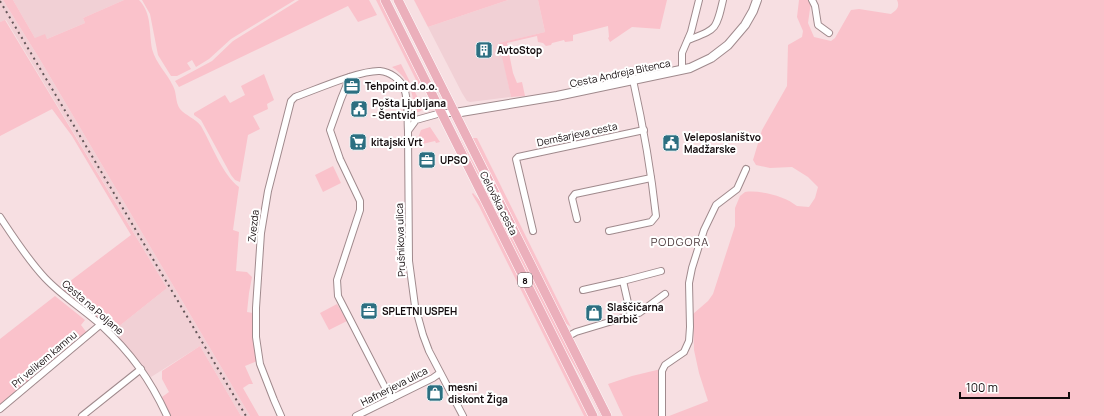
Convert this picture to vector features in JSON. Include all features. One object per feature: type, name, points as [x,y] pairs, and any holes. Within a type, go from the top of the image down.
[{"type":"main road","name":"Celovška cesta","points":[[385,0],[593,416]]},
{"type":"main road","name":"Celovška cesta","points":[[398,0],[607,416]]},
{"type":"street","points":[[682,70],[682,53],[694,24],[699,0]]},
{"type":"street","points":[[688,40],[705,34],[715,27],[723,0]]},
{"type":"street","name":"Cesta Andreja Bitenca","points":[[455,113],[536,100],[682,70],[705,62],[717,55],[728,45],[745,25],[757,0]]},
{"type":"street","points":[[812,0],[815,6],[818,25],[829,33]]},
{"type":"street","name":"Zvezda","points":[[281,416],[260,364],[256,338],[256,308],[261,232],[268,191],[291,101],[295,97],[350,77],[373,71],[381,71],[393,76],[403,87],[405,93],[408,131]]},
{"type":"street","points":[[350,77],[330,130],[340,159],[360,201],[360,210],[337,280],[338,296],[391,399]]},
{"type":"street","points":[[609,231],[651,222],[656,216],[644,130],[633,80]]},
{"type":"street","points":[[408,131],[416,120],[441,113],[455,113]]},
{"type":"street","name":"Demšarjeva cesta","points":[[533,231],[516,159],[518,157],[644,130]]},
{"type":"street","name":"Prušnikova ulica","points":[[408,131],[409,261],[415,306],[429,351],[463,416]]},
{"type":"street","points":[[662,416],[662,371],[665,365],[684,352],[689,340],[689,282],[704,230],[716,205],[737,189],[746,169]]},
{"type":"street","points":[[576,219],[572,198],[575,194],[651,178]]},
{"type":"street","name":"Cesta na Poljane","points":[[0,217],[20,247],[44,277],[116,340],[141,369],[159,399],[166,416]]},
{"type":"street","points":[[583,290],[660,271]]},
{"type":"street","points":[[622,281],[631,316]]},
{"type":"street","points":[[567,337],[576,332],[639,313],[665,294]]},
{"type":"street","name":"Pri velikem kamnu","points":[[0,409],[100,325]]},
{"type":"street","points":[[82,416],[141,369]]},
{"type":"street","name":"Hafnerjeva ulica","points":[[356,416],[433,378],[440,373]]},
{"type":"shaded area","points":[[0,0],[3,0],[39,58],[250,416],[241,416],[200,346],[151,377],[113,331],[167,288],[6,20],[0,22]]},
{"type":"shaded area","points":[[3,0],[13,0],[35,38],[45,34],[47,39],[85,23],[83,18],[124,0],[139,0],[143,5],[148,17],[152,49],[159,64],[173,86],[178,106],[201,126],[222,167],[227,175],[239,187],[233,230],[239,232],[236,271],[247,272],[252,277],[247,312],[253,313],[253,331],[257,361],[245,366],[253,384],[249,384],[243,388],[259,416],[250,416],[39,58]]},
{"type":"shaded area","points":[[13,0],[124,0],[83,18],[85,23],[47,39],[35,38]]},
{"type":"shaded area","points":[[142,0],[295,0],[231,39],[209,59],[196,67],[192,60],[187,63],[191,69],[177,76],[171,76],[158,55],[150,14]]},
{"type":"shaded area","points":[[299,0],[369,0],[377,15],[358,22],[348,6],[179,87],[175,81],[212,61],[233,41]]},
{"type":"shaded area","points":[[376,0],[381,0],[426,91],[422,92]]},
{"type":"shaded area","points":[[414,0],[508,0],[428,27]]},
{"type":"shaded area","points":[[508,0],[538,0],[545,32],[500,43],[511,97],[470,102],[467,101],[428,27]]},
{"type":"shaded area","points":[[538,0],[667,0],[660,29],[632,27],[610,42],[608,38],[608,26],[573,35],[573,41],[565,42],[564,40],[546,46],[543,43],[538,42],[537,36],[507,43],[513,73],[517,83],[522,82],[525,96],[511,97],[499,43],[545,32]]},
{"type":"shaded area","points":[[799,0],[810,0],[811,2],[808,23],[814,37],[831,41],[835,38],[851,10],[859,9],[891,14],[897,8],[897,0],[1104,0],[1104,416],[669,416],[708,401],[699,373],[694,350],[693,314],[708,301],[713,294],[735,226],[735,208],[740,196],[745,192],[765,193],[786,199],[797,206],[809,207],[815,198],[818,187],[808,177],[792,167],[770,168],[756,165],[753,160],[762,130],[787,86],[788,45],[802,37],[803,31],[797,17]]},
{"type":"shaded area","points":[[5,20],[167,288],[113,331],[61,288],[131,235],[72,136],[52,109],[0,136],[0,22]]},
{"type":"shaded area","points":[[401,64],[419,100],[422,110],[419,112],[414,112],[411,109],[410,100],[413,99],[410,89],[400,73],[392,67]]},
{"type":"shaded area","points":[[264,74],[274,100],[267,104],[268,109],[253,116],[260,129],[248,135],[240,182],[235,180],[231,175],[201,120],[194,115],[194,113],[225,95],[230,103],[245,95],[241,86]]},
{"type":"shaded area","points":[[430,127],[440,142],[436,143],[435,141],[418,145],[418,138],[421,130]]},
{"type":"shaded area","points":[[472,138],[477,138],[571,327],[564,322]]},
{"type":"shaded area","points":[[459,140],[461,140],[502,216],[602,416],[561,343]]},
{"type":"shaded area","points":[[333,166],[341,183],[323,192],[315,175]]},
{"type":"shaded area","points":[[473,193],[481,202],[589,416],[584,416],[472,194]]},
{"type":"shaded area","points":[[55,296],[85,320],[81,325],[87,333],[0,408],[0,339]]},
{"type":"shaded area","points":[[337,304],[347,321],[329,330],[320,313]]},
{"type":"shaded area","points":[[200,346],[241,416],[171,416],[162,397],[169,392],[162,379],[162,371]]},
{"type":"shaded area","points":[[661,369],[659,416],[623,416],[608,384]]},
{"type":"railway","points":[[0,1],[246,416]]},
{"type":"place","name":"AvtoStop","points":[[484,50]]},
{"type":"place","name":"Tehpoint d.o.o.","points":[[352,86]]},
{"type":"place","name":"Pošta Ljubljana - Šentvid","points":[[359,109]]},
{"type":"place","name":"kitajski Vrt","points":[[358,142]]},
{"type":"place","name":"Veleposlaništvo Madžarske","points":[[671,143]]},
{"type":"place","name":"UPSO","points":[[427,160]]},
{"type":"place","name":"SPLETNI USPEH","points":[[369,311]]},
{"type":"place","name":"Slaščičarna Barbič","points":[[594,313]]},
{"type":"place","name":"mesni diskont Žiga","points":[[435,393]]},
{"type":"district","name":"PODGORA","points":[[680,241]]}]
